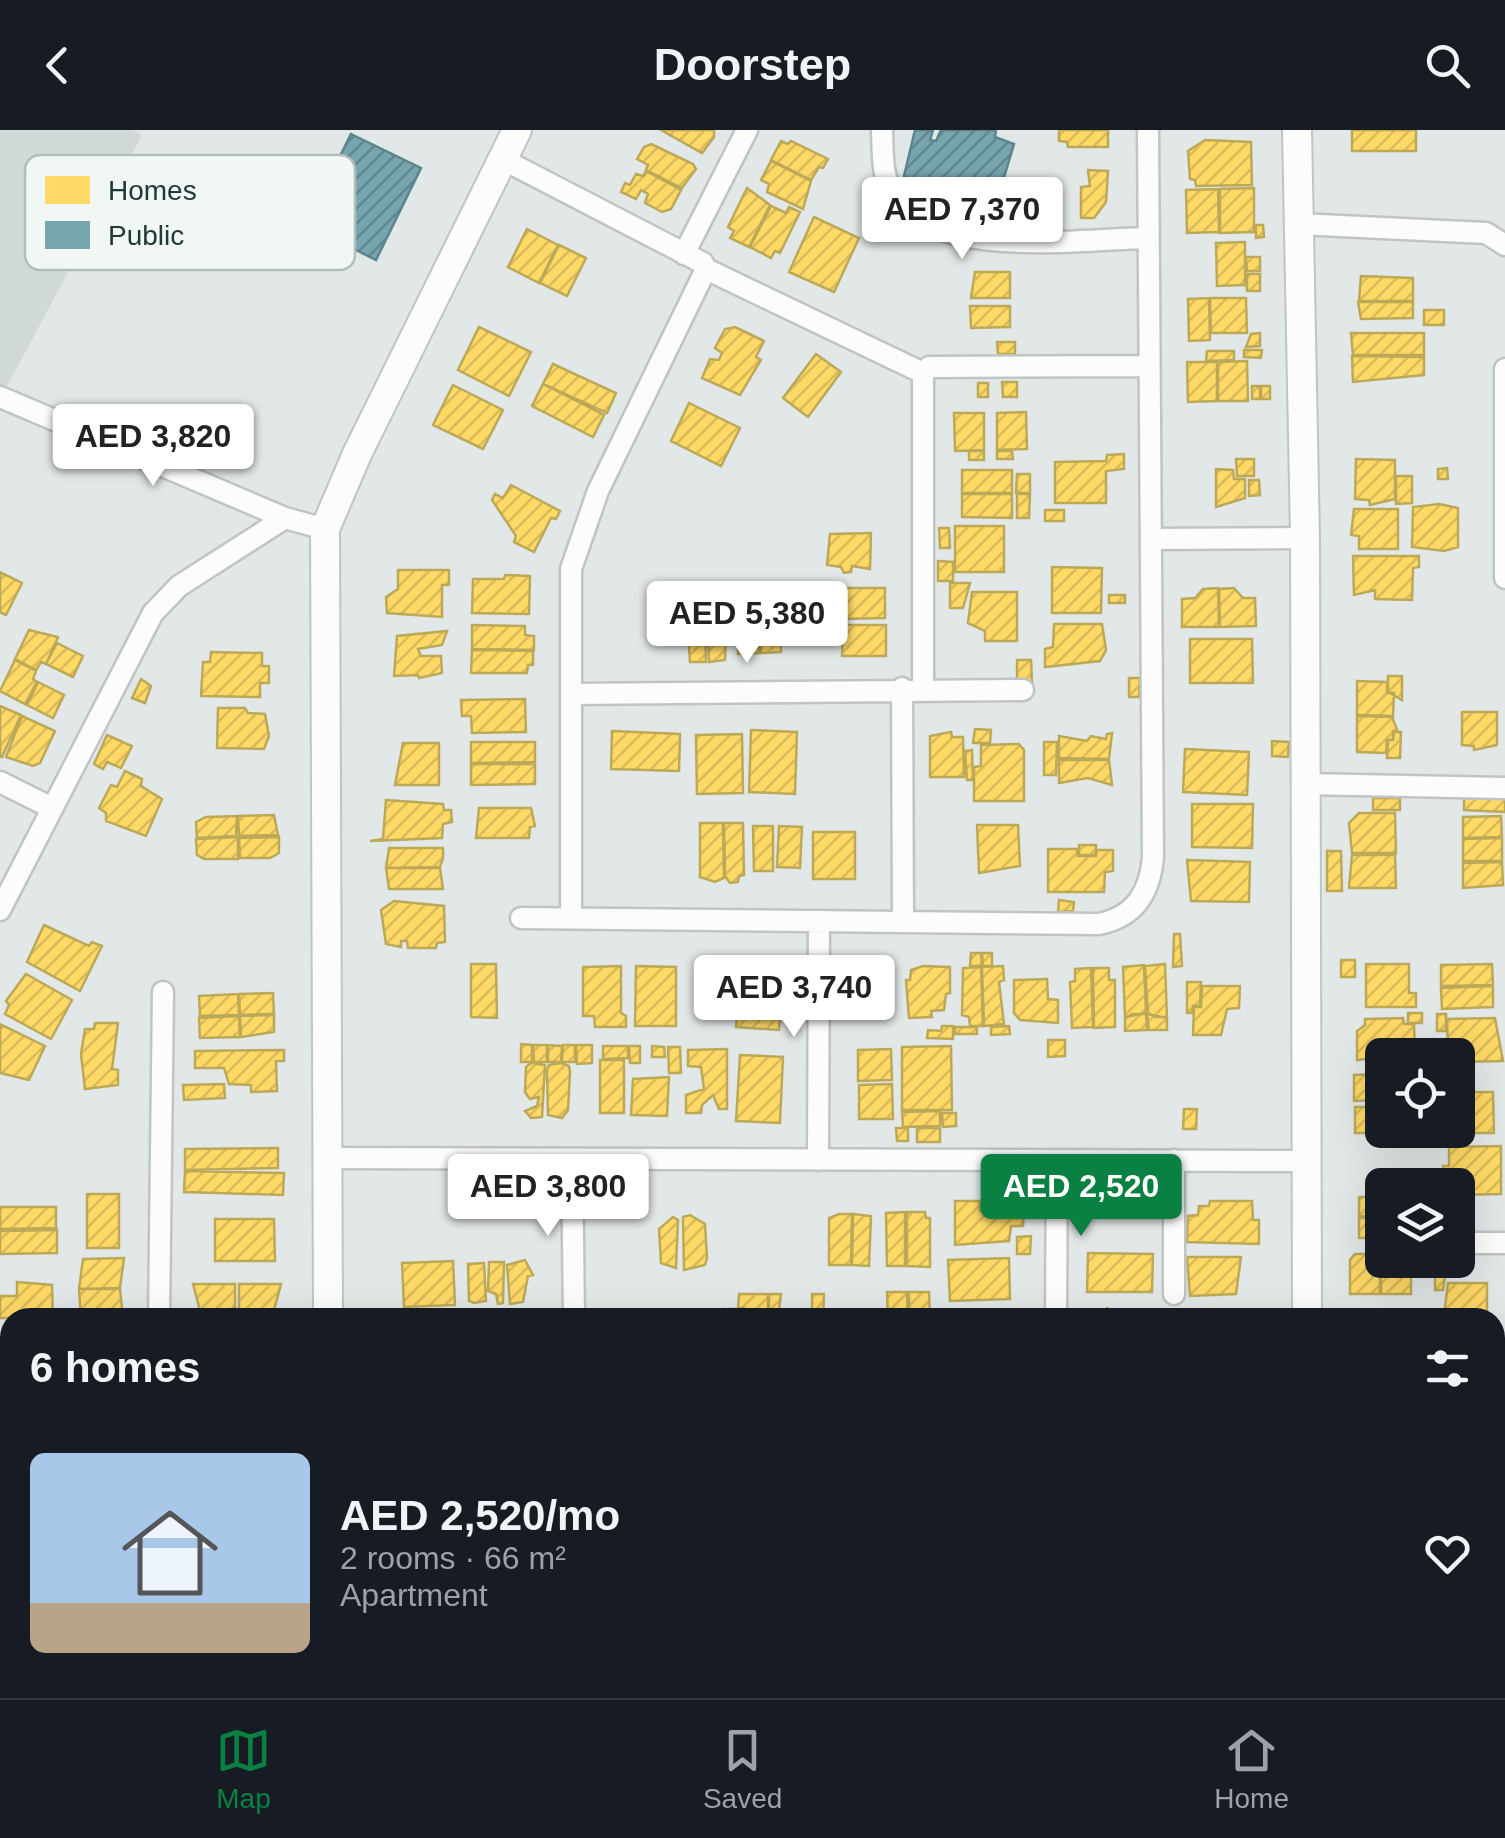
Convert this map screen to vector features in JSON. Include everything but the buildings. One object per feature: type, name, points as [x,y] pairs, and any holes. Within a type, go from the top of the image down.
[{"type":"street","points":[[328,1308],[325,528],[357,454],[517,130]]},
{"type":"street","points":[[684,254],[748,130]]},
{"type":"street","points":[[882,130],[883,172],[897,200],[913,216],[946,232],[975,239],[1148,238]]},
{"type":"street","points":[[521,918],[1099,924],[1132,912],[1145,892],[1153,857],[1148,130]]},
{"type":"street","points":[[1297,130],[1304,538],[1307,1308]]},
{"type":"street","points":[[502,159],[706,269],[923,373]]},
{"type":"street","points":[[1299,224],[1486,233],[1505,246]]},
{"type":"street","points":[[571,918],[571,569],[598,491],[706,269]]},
{"type":"street","points":[[902,922],[923,373],[929,368],[1150,366]]},
{"type":"street","points":[[1505,369],[1505,578]]},
{"type":"street","points":[[0,398],[285,518],[325,528]]},
{"type":"street","points":[[0,910],[153,613],[179,586],[285,518]]},
{"type":"street","points":[[1151,539],[1304,538]]},
{"type":"street","points":[[571,694],[1023,690]]},
{"type":"street","points":[[0,782],[52,808]]},
{"type":"street","points":[[1306,784],[1505,788]]},
{"type":"street","points":[[818,1160],[820,921]]},
{"type":"street","points":[[160,1308],[163,992]]},
{"type":"street","points":[[328,1158],[1308,1161]]},
{"type":"street","points":[[572,1159],[574,1308]]},
{"type":"street","points":[[1056,1308],[1057,1160]]},
{"type":"street","points":[[1174,1160],[1174,1294]]},
{"type":"street","points":[[1475,1243],[1505,1242]]},
{"type":"shaded area","points":[[0,130],[132,130],[142,135],[131,155],[25,155],[25,270],[69,270],[0,399]]}]
